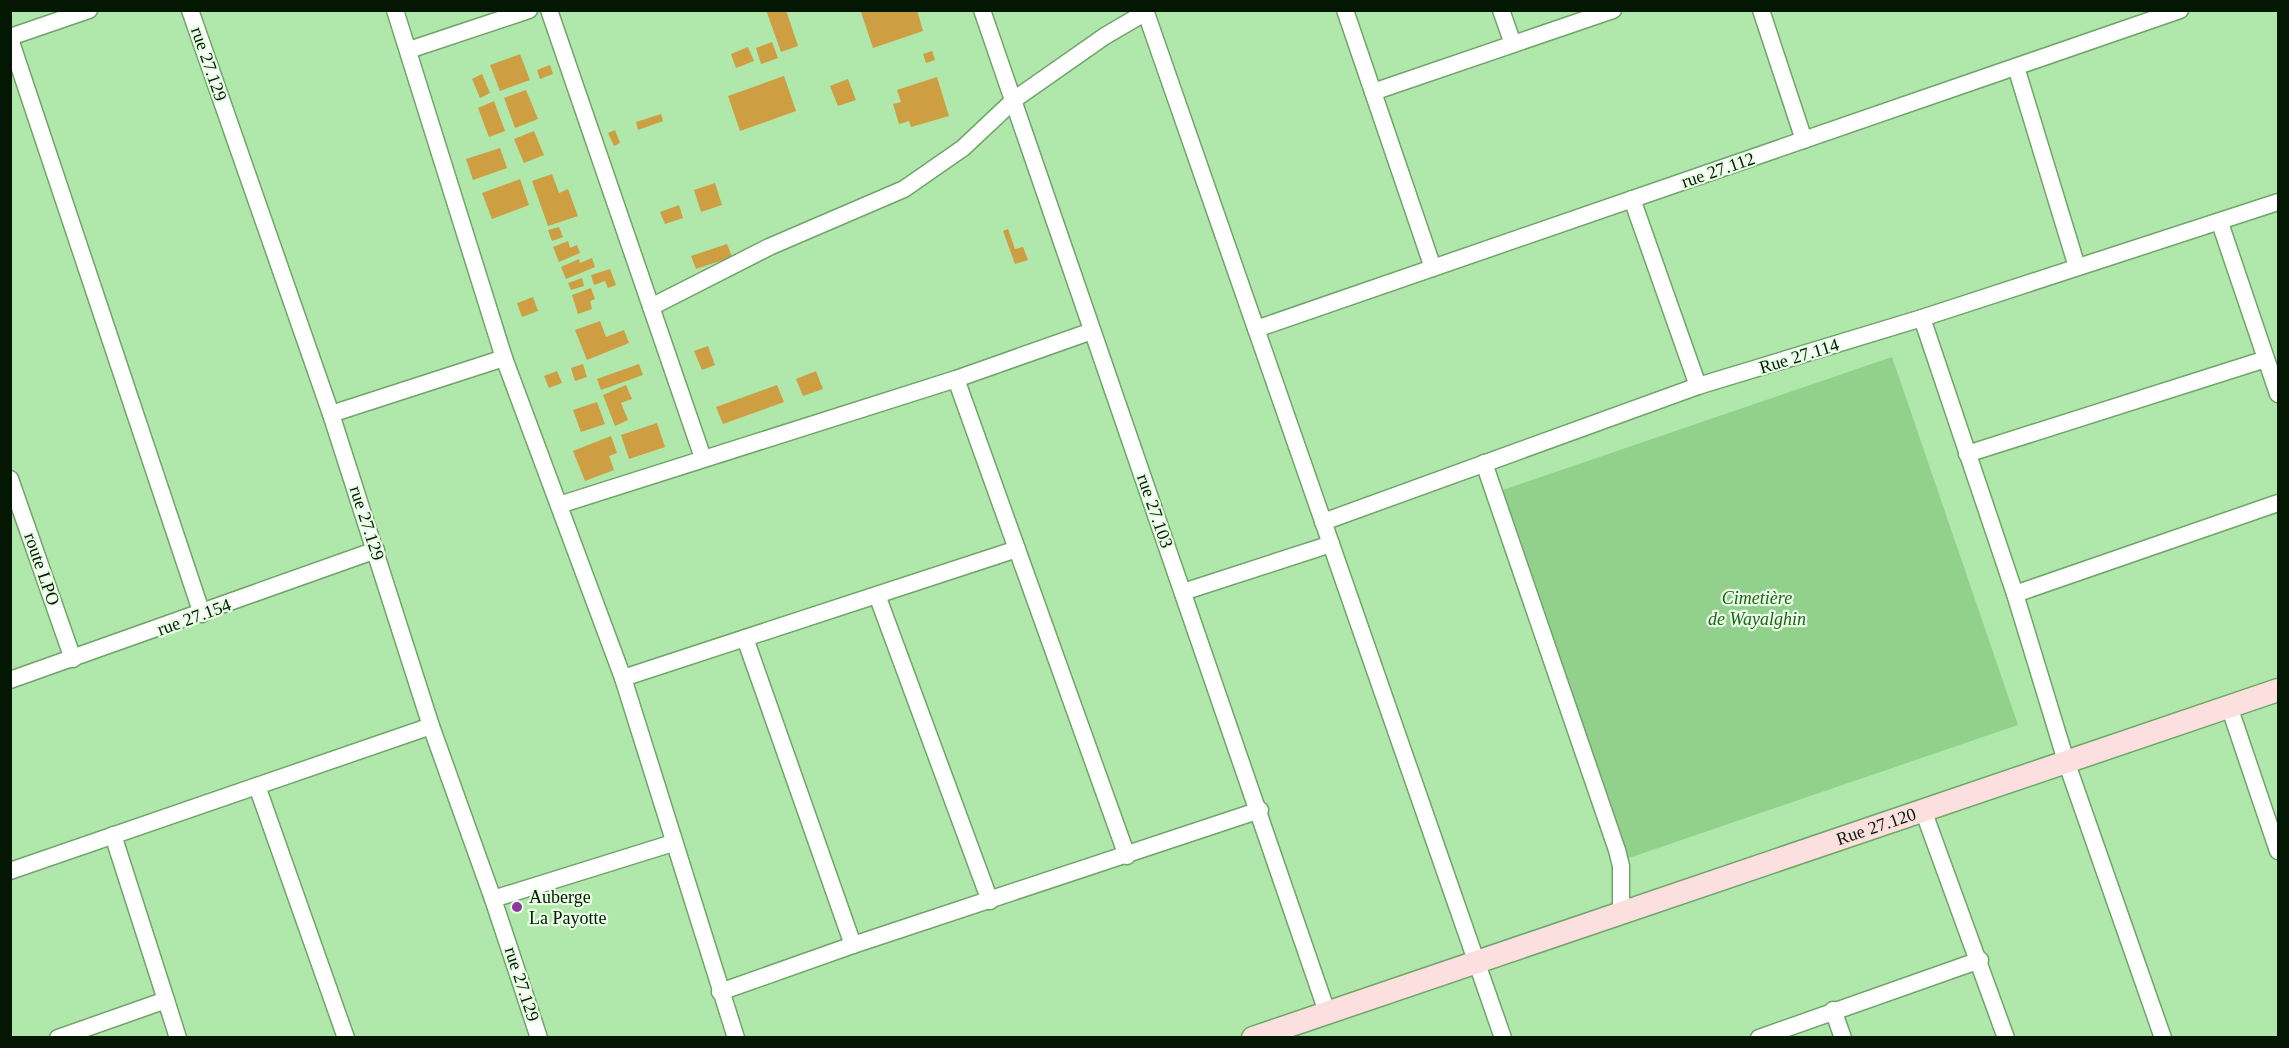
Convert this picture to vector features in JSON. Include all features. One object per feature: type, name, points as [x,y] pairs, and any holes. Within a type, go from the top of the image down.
[{"type":"street","points":[[89,10],[10,38],[202,614]]},
{"type":"street","name":"rue 27.129","points":[[190,10],[331,414],[431,726],[493,899],[539,1038]]},
{"type":"street","points":[[395,10],[504,358],[622,678],[736,1038]]},
{"type":"street","points":[[409,50],[529,10]]},
{"type":"street","points":[[549,10],[703,458]]},
{"type":"street","name":"rue 27.103","points":[[982,10],[1015,99],[1092,331],[1260,810],[1327,1012]]},
{"type":"street","points":[[1345,10],[1433,268]]},
{"type":"street","points":[[1501,10],[1513,44]]},
{"type":"street","points":[[1372,92],[1613,10]]},
{"type":"street","points":[[1761,10],[1804,140]]},
{"type":"street","name":"rue 27.112","points":[[1256,329],[2180,10]]},
{"type":"street","points":[[651,307],[769,247],[904,189],[963,148],[1015,99],[1105,36],[1146,11],[1503,1038]]},
{"type":"street","points":[[2016,67],[2077,267]]},
{"type":"street","points":[[1632,200],[1698,386]]},
{"type":"street","name":"Rue 27.114","points":[[1323,522],[1698,386],[1922,318],[2220,223],[2278,202]]},
{"type":"street","points":[[2220,223],[2278,394]]},
{"type":"street","points":[[1922,318],[2015,594],[2066,761],[2163,1038]]},
{"type":"street","points":[[559,505],[956,379],[1092,331]]},
{"type":"street","points":[[331,414],[504,358]]},
{"type":"street","points":[[1967,454],[2266,359]]},
{"type":"street","points":[[956,379],[1127,856]]},
{"type":"street","points":[[1484,464],[1617,850],[1621,866],[1622,912]]},
{"type":"street","name":"route LPO","points":[[10,478],[73,659]]},
{"type":"street","points":[[2015,594],[2278,503]]},
{"type":"street","points":[[1183,592],[1331,544]]},
{"type":"street","points":[[622,678],[1017,549]]},
{"type":"street","name":"rue 27.154","points":[[10,680],[202,614],[376,550]]},
{"type":"street","points":[[877,595],[990,901]]},
{"type":"street","points":[[745,638],[853,945]]},
{"type":"street","name":"Rue 27.120","points":[[1253,1038],[2278,690]]},
{"type":"street","points":[[2229,706],[2278,850]]},
{"type":"street","points":[[10,871],[431,726]]},
{"type":"street","points":[[257,786],[346,1038]]},
{"type":"street","points":[[720,992],[853,945],[1260,810]]},
{"type":"street","points":[[1923,810],[1980,960],[2006,1038]]},
{"type":"street","points":[[113,835],[178,1038]]},
{"type":"street","points":[[493,899],[673,843]]},
{"type":"street","points":[[1758,1038],[1980,960]]},
{"type":"street","points":[[58,1038],[166,1000]]},
{"type":"street","points":[[1833,1010],[1842,1038]]},
{"type":"green space","name":"Cimetière de Wayalghin","points":[[1892,357],[2018,725],[1623,860],[1497,492]]},
{"type":"building","points":[[766,10],[786,10],[798,46],[781,52]]},
{"type":"building","points":[[866,10],[917,10],[923,31],[873,48],[861,12]]},
{"type":"building","points":[[772,42],[778,58],[761,64],[756,48]]},
{"type":"building","points":[[748,47],[754,61],[736,68],[731,54]]},
{"type":"building","points":[[932,51],[935,60],[926,63],[923,54]]},
{"type":"building","points":[[520,54],[530,80],[500,91],[490,65]]},
{"type":"building","points":[[550,65],[553,74],[540,79],[537,70]]},
{"type":"building","points":[[482,74],[490,93],[480,98],[472,79]]},
{"type":"building","points":[[784,76],[796,111],[740,131],[728,96]]},
{"type":"building","points":[[937,77],[949,116],[911,127],[909,121],[899,124],[893,104],[901,102],[897,90]]},
{"type":"building","points":[[848,79],[856,100],[838,106],[830,86]]},
{"type":"building","points":[[526,90],[538,119],[515,128],[504,98]]},
{"type":"building","points":[[494,101],[505,131],[489,137],[478,108]]},
{"type":"building","points":[[661,114],[663,121],[638,130],[636,122]]},
{"type":"building","points":[[615,130],[620,143],[614,146],[608,133]]},
{"type":"building","points":[[534,131],[544,155],[524,163],[514,139]]},
{"type":"building","points":[[500,148],[507,168],[473,180],[466,159]]},
{"type":"building","points":[[552,174],[559,193],[568,189],[578,216],[548,226],[532,181]]},
{"type":"building","points":[[520,179],[529,205],[492,219],[482,193]]},
{"type":"building","points":[[715,183],[722,205],[701,212],[694,190]]},
{"type":"building","points":[[679,205],[683,218],[665,224],[660,212]]},
{"type":"building","points":[[559,227],[563,237],[552,241],[548,230]]},
{"type":"building","points":[[1008,229],[1015,249],[1023,247],[1028,260],[1015,264],[1003,231]]},
{"type":"building","points":[[568,241],[570,248],[577,245],[580,253],[559,262],[553,247]]},
{"type":"building","points":[[727,244],[732,257],[696,269],[691,256]]},
{"type":"building","points":[[592,258],[595,267],[566,279],[561,267],[579,259],[580,263]]},
{"type":"building","points":[[610,269],[616,285],[608,288],[605,281],[594,285],[591,275]]},
{"type":"building","points":[[582,278],[584,286],[571,290],[568,283]]},
{"type":"building","points":[[591,288],[595,299],[590,301],[592,309],[578,314],[572,295]]},
{"type":"building","points":[[533,297],[538,311],[522,317],[517,303]]},
{"type":"building","points":[[600,321],[606,337],[624,330],[629,343],[587,360],[575,330]]},
{"type":"building","points":[[708,346],[715,365],[702,370],[694,351]]},
{"type":"building","points":[[583,364],[587,377],[575,381],[571,368]]},
{"type":"building","points":[[639,364],[643,375],[601,390],[597,379]]},
{"type":"building","points":[[557,371],[562,383],[549,388],[544,376]]},
{"type":"building","points":[[816,371],[823,389],[803,396],[796,379]]},
{"type":"building","points":[[626,385],[632,399],[621,403],[628,420],[615,426],[603,395]]},
{"type":"building","points":[[777,385],[784,402],[723,424],[716,407]]},
{"type":"building","points":[[597,402],[605,424],[581,432],[573,410]]},
{"type":"building","points":[[657,423],[665,447],[629,459],[621,435]]},
{"type":"building","points":[[611,436],[617,453],[609,456],[614,470],[585,481],[573,451]]},
{"type":"place","name":"Auberge La Payotte","points":[[517,907]]}]
